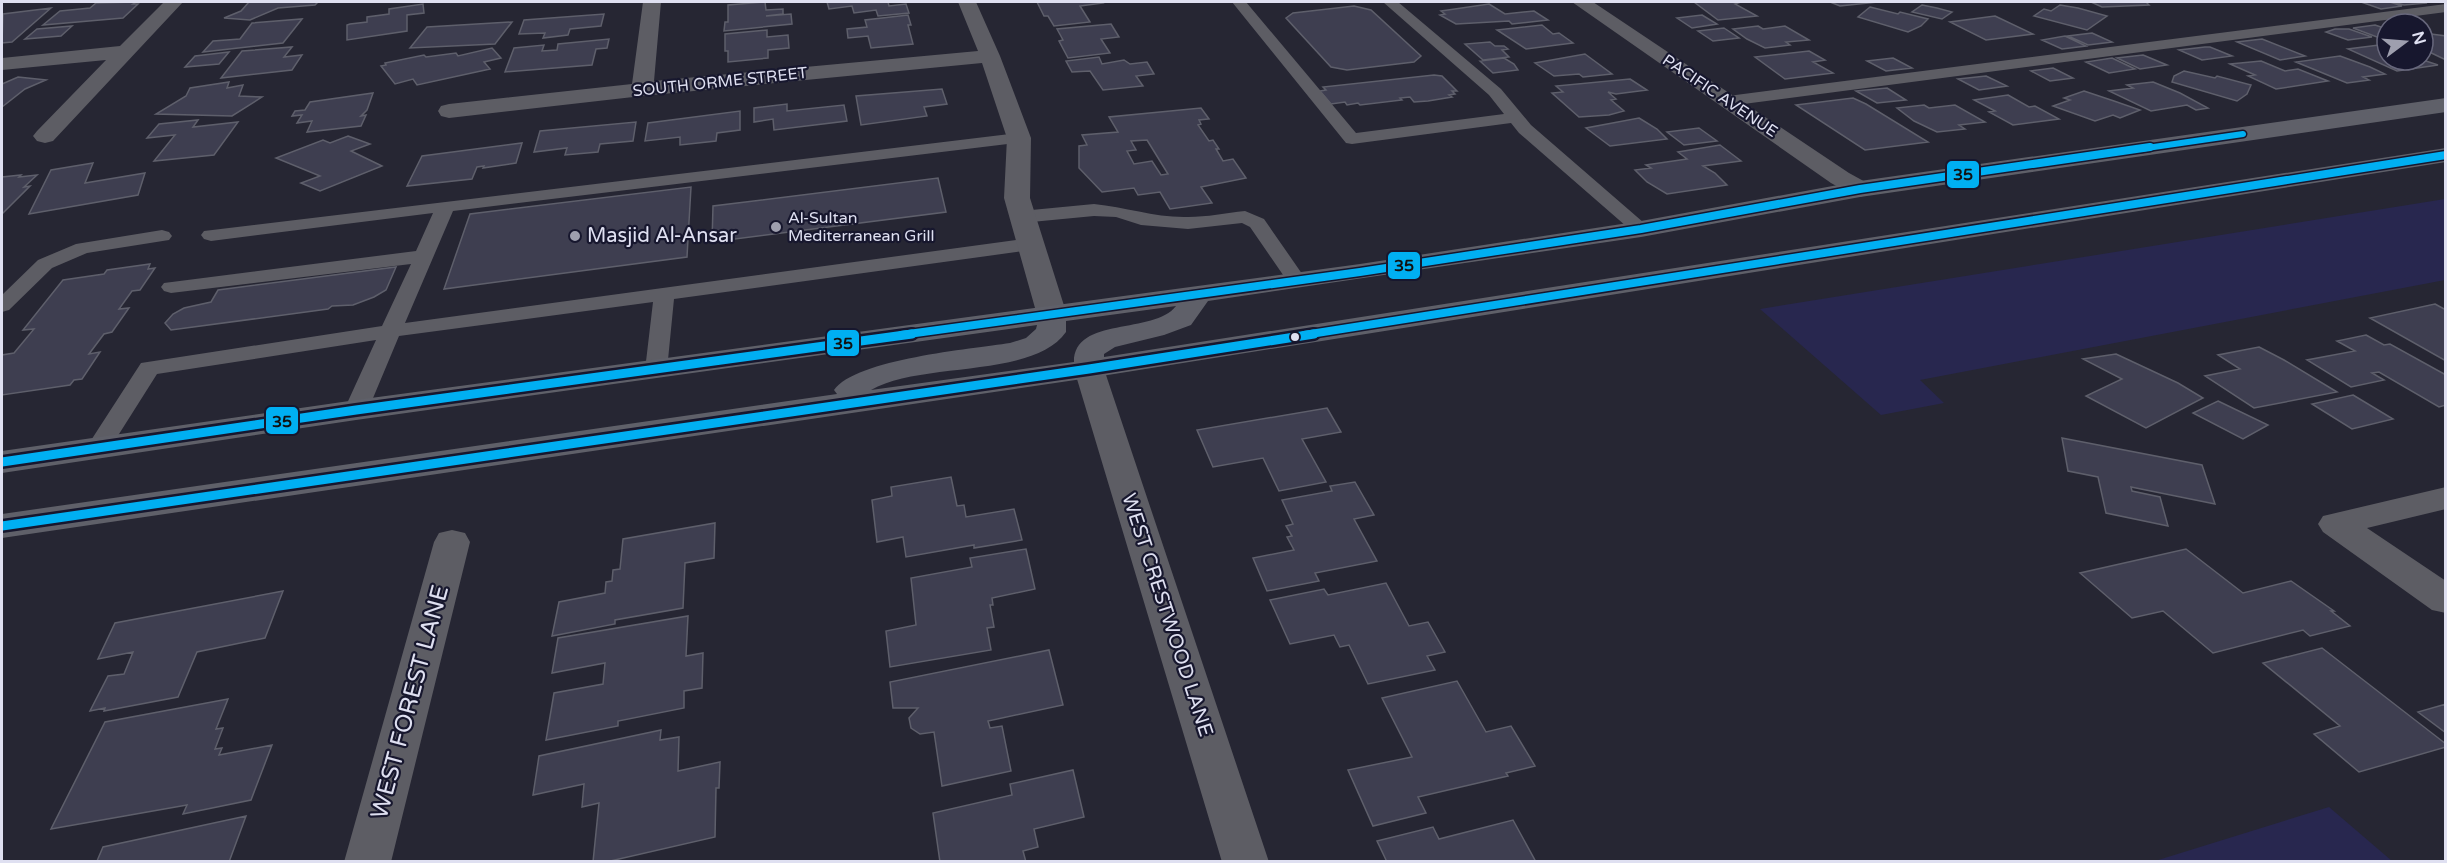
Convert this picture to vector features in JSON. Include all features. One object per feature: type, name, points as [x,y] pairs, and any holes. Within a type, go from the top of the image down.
[{"type":"main road","points":[[2,462],[356,410],[1297,281],[1641,229],[1860,189],[2445,105]]},
{"type":"main road","points":[[2,526],[1393,323],[2445,155]]},
{"type":"main road","points":[[1089,369],[1089,351],[1097,345],[1105,340],[1154,329],[1181,319],[1199,294]]},
{"type":"main road","points":[[828,405],[863,381],[899,370],[1014,351],[1037,344],[1051,332],[1052,315]]},
{"type":"street","points":[[45,136],[174,2]]},
{"type":"street","points":[[642,89],[652,2]]},
{"type":"street","points":[[967,2],[990,56],[1019,138],[1017,198],[1052,315]]},
{"type":"street","name":"PACIFIC AVENUE","points":[[1581,2],[1840,178],[1860,189]]},
{"type":"street","points":[[2,64],[125,52]]},
{"type":"street","name":"SOUTH ORME STREET","points":[[450,111],[642,89],[990,56]]},
{"type":"street","name":"WEST CRESTWOOD LANE","points":[[1089,369],[1246,861]]},
{"type":"street","points":[[2445,498],[2336,524],[2445,600]]},
{"type":"street","name":"WEST FOREST LANE","points":[[367,861],[452,542]]},
{"type":"lane","points":[[1239,2],[1352,139],[1516,117]]},
{"type":"lane","points":[[1390,2],[1495,92],[1525,129],[1641,229]]},
{"type":"lane","points":[[1728,101],[2445,8]]},
{"type":"lane","points":[[211,235],[1019,138]]},
{"type":"lane","points":[[356,410],[446,206]]},
{"type":"lane","points":[[1021,217],[1094,210],[1118,212],[1141,219],[1188,223],[1245,217],[1257,223],[1297,281]]},
{"type":"lane","points":[[2,306],[45,264],[83,248],[162,236]]},
{"type":"lane","points":[[98,448],[149,368],[391,331],[1031,244]]},
{"type":"lane","points":[[171,286],[424,256]]},
{"type":"lane","points":[[656,370],[664,294]]},
{"type":"shaded area","points":[[2445,199],[2445,280],[1920,380],[1944,403],[1881,415],[1760,309]]},
{"type":"shaded area","points":[[2329,807],[2392,861],[2155,861]]},
{"type":"building","points":[[136,2],[133,4],[138,4],[123,18],[43,25],[60,11],[90,8],[96,3]]},
{"type":"building","points":[[249,2],[318,2],[315,5],[278,8],[250,20],[224,18],[241,11]]},
{"type":"building","points":[[765,2],[766,10],[783,9],[783,14],[766,16],[791,14],[792,24],[724,31],[725,22],[728,22],[728,5]]},
{"type":"building","points":[[827,2],[888,2],[889,6],[906,4],[909,13],[878,16],[876,10],[854,13],[852,6],[829,9]]},
{"type":"building","points":[[1037,2],[1103,3],[1080,6],[1090,22],[1054,26],[1048,16],[1044,16]]},
{"type":"building","points":[[1694,2],[1735,2],[1757,16],[1718,20]]},
{"type":"building","points":[[1830,2],[1878,2],[1840,6]]},
{"type":"building","points":[[2091,2],[2146,2],[2149,5],[2102,7]]},
{"type":"building","points":[[2361,2],[2390,2],[2402,6],[2381,9]]},
{"type":"building","points":[[2393,2],[2424,2],[2427,3],[2404,5]]},
{"type":"building","points":[[423,4],[424,13],[407,15],[407,31],[347,40],[347,25],[367,22],[367,17],[389,14],[389,9]]},
{"type":"building","points":[[1489,4],[1505,14],[1534,11],[1548,20],[1512,24],[1509,21],[1456,24],[1440,15],[1445,14],[1441,11]]},
{"type":"building","points":[[1922,5],[1952,12],[1942,19],[1912,12]]},
{"type":"building","points":[[2060,5],[2107,16],[2087,30],[2034,16],[2044,9],[2051,11]]},
{"type":"building","points":[[1354,6],[1371,10],[1421,56],[1414,62],[1347,70],[1331,67],[1286,18],[1293,13]]},
{"type":"building","points":[[1870,7],[1928,19],[1921,26],[1908,32],[1858,17]]},
{"type":"building","points":[[51,8],[12,42],[2,43],[3,14]]},
{"type":"building","points":[[604,14],[601,26],[570,29],[568,35],[543,38],[545,33],[519,34],[524,20]]},
{"type":"building","points":[[908,15],[913,44],[871,48],[868,36],[848,38],[847,29],[867,27],[865,20]]},
{"type":"building","points":[[1702,15],[1717,24],[1692,28],[1677,18]]},
{"type":"building","points":[[1995,16],[2033,34],[1986,40],[1950,22]]},
{"type":"building","points":[[302,19],[283,43],[203,52],[213,41],[240,39],[252,23]]},
{"type":"building","points":[[512,22],[495,44],[410,48],[427,27]]},
{"type":"building","points":[[1111,24],[1119,37],[1101,39],[1110,53],[1068,58],[1059,41],[1063,40],[1057,29]]},
{"type":"building","points":[[1542,25],[1553,34],[1559,33],[1573,43],[1526,49],[1497,30]]},
{"type":"building","points":[[2375,25],[2375,36],[2353,28]]},
{"type":"building","points":[[72,26],[61,36],[25,39],[37,29]]},
{"type":"building","points":[[1758,26],[1763,29],[1785,26],[1809,40],[1786,42],[1790,45],[1765,48],[1733,29]]},
{"type":"building","points":[[1724,28],[1739,38],[1713,41],[1698,31]]},
{"type":"building","points":[[2335,29],[2349,29],[2372,37],[2348,40],[2326,32]]},
{"type":"building","points":[[767,30],[767,37],[788,35],[789,48],[768,50],[768,58],[728,62],[728,51],[725,51],[725,34]]},
{"type":"building","points":[[2092,33],[2112,42],[2088,45],[2068,36]]},
{"type":"building","points":[[2435,35],[2446,36],[2446,60],[2435,55]]},
{"type":"building","points":[[2065,36],[2086,46],[2062,49],[2042,40]]},
{"type":"building","points":[[609,39],[607,48],[596,49],[592,65],[505,72],[514,48],[544,45],[542,51],[557,50],[558,44]]},
{"type":"building","points":[[2262,39],[2305,56],[2280,60],[2237,42]]},
{"type":"building","points":[[1490,42],[1495,46],[1504,46],[1508,49],[1502,50],[1509,57],[1483,60],[1465,44]]},
{"type":"building","points":[[2375,46],[2375,61],[2348,49]]},
{"type":"building","points":[[292,47],[284,57],[302,55],[292,70],[221,78],[242,51]]},
{"type":"building","points":[[2205,47],[2232,56],[2202,60],[2179,50]]},
{"type":"building","points":[[492,48],[501,58],[484,62],[490,69],[417,85],[413,79],[395,84],[381,66],[386,65],[385,63],[424,55],[426,57],[456,53],[458,56]]},
{"type":"building","points":[[1809,51],[1825,60],[1813,62],[1833,73],[1785,79],[1755,57]]},
{"type":"building","points":[[229,52],[219,64],[185,67],[195,56]]},
{"type":"building","points":[[1585,54],[1612,74],[1583,77],[1579,74],[1554,76],[1535,63]]},
{"type":"building","points":[[2143,55],[2167,65],[2140,69],[2117,58]]},
{"type":"building","points":[[2340,56],[2370,67],[2375,69],[2375,72],[2385,74],[2363,77],[2369,80],[2347,83],[2296,62]]},
{"type":"building","points":[[1099,57],[1102,64],[1124,60],[1130,64],[1147,62],[1154,74],[1136,76],[1143,86],[1103,90],[1090,71],[1072,72],[1066,61]]},
{"type":"building","points":[[1504,58],[1514,64],[1518,70],[1493,73],[1480,61]]},
{"type":"building","points":[[1893,58],[1912,68],[1886,71],[1867,61]]},
{"type":"building","points":[[2112,58],[2135,69],[2109,73],[2086,62]]},
{"type":"building","points":[[2261,61],[2285,71],[2298,69],[2328,81],[2276,89],[2248,76],[2255,75],[2230,64]]},
{"type":"building","points":[[2053,68],[2073,78],[2050,81],[2031,71]]},
{"type":"building","points":[[2184,71],[2215,78],[2217,76],[2251,85],[2247,94],[2237,101],[2172,82],[2174,76]]},
{"type":"building","points":[[1442,76],[1457,91],[1452,91],[1455,94],[1449,95],[1452,97],[1414,102],[1410,97],[1400,98],[1402,100],[1347,105],[1345,102],[1331,104],[1320,91],[1326,90],[1323,87]]},
{"type":"building","points":[[1986,76],[2007,86],[1979,90],[1958,79]]},
{"type":"building","points":[[18,77],[46,80],[25,89],[2,107],[2,84]]},
{"type":"building","points":[[1630,79],[1647,90],[1616,94],[1608,92],[1616,99],[1611,100],[1624,111],[1609,115],[1579,117],[1552,93],[1563,92],[1556,86]]},
{"type":"building","points":[[229,82],[227,88],[243,85],[239,96],[262,97],[232,116],[156,114],[186,96],[190,88]]},
{"type":"building","points":[[2153,82],[2208,108],[2196,110],[2187,105],[2151,111],[2109,91],[2133,88],[2127,85]]},
{"type":"building","points":[[1887,88],[1906,100],[1877,103],[1856,91]]},
{"type":"building","points":[[942,89],[947,104],[924,107],[927,116],[861,125],[856,96]]},
{"type":"building","points":[[2084,91],[2140,110],[2120,118],[2113,115],[2095,121],[2053,106],[2070,100],[2064,98]]},
{"type":"building","points":[[373,93],[367,110],[361,116],[366,115],[361,126],[307,132],[312,121],[297,123],[302,115],[292,116],[295,111],[305,110],[310,102]]},
{"type":"building","points":[[2008,95],[2029,107],[2035,106],[2059,119],[2013,125],[1989,112],[1995,111],[1974,100]]},
{"type":"building","points":[[1853,98],[1928,142],[1865,150],[1796,105]]},
{"type":"building","points":[[787,104],[787,111],[844,105],[847,121],[774,130],[773,119],[754,122],[754,108]]},
{"type":"building","points":[[1924,105],[1929,108],[1955,105],[1985,122],[1959,125],[1965,129],[1937,132],[1914,121],[1897,108]]},
{"type":"building","points":[[1201,108],[1209,119],[1199,120],[1201,124],[1198,125],[1209,141],[1213,140],[1223,161],[1233,159],[1246,178],[1201,187],[1212,203],[1170,209],[1160,192],[1138,195],[1134,188],[1102,192],[1079,168],[1079,146],[1087,145],[1082,135],[1118,132],[1109,117]],"holes":[[[1147,140],[1168,174],[1161,175],[1152,161],[1134,164],[1127,151],[1136,150],[1131,141]]]},
{"type":"building","points":[[740,111],[740,130],[717,133],[716,141],[680,145],[680,137],[645,141],[648,123]]},
{"type":"building","points":[[1639,118],[1657,129],[1667,139],[1610,146],[1586,128]]},
{"type":"building","points":[[198,120],[193,127],[238,122],[214,155],[154,161],[175,135],[147,138],[159,124]]},
{"type":"building","points":[[636,122],[633,141],[600,144],[598,152],[565,155],[567,148],[534,152],[540,131]]},
{"type":"building","points":[[1699,128],[1717,141],[1684,145],[1667,132]]},
{"type":"building","points":[[348,136],[370,144],[351,151],[382,166],[320,191],[301,183],[320,176],[276,158],[323,140],[330,143]]},
{"type":"building","points":[[522,143],[516,163],[477,167],[472,179],[407,186],[422,156]]},
{"type":"building","points":[[1720,145],[1741,161],[1703,166],[1715,173],[1727,185],[1667,194],[1647,182],[1635,170],[1651,168],[1646,165],[1687,159],[1678,152]]},
{"type":"building","points":[[93,163],[85,183],[145,173],[138,195],[29,214],[51,170]]},
{"type":"building","points":[[21,175],[19,177],[37,175],[24,187],[30,186],[2,214],[2,177]]},
{"type":"building","points":[[938,178],[946,212],[712,242],[713,206]]},
{"type":"building","name":"Masjid Al-Ansar","points":[[691,187],[687,257],[444,289],[470,214]]},
{"type":"building","points":[[150,264],[148,269],[155,268],[140,290],[132,291],[119,309],[129,308],[112,332],[104,334],[89,354],[100,352],[82,379],[74,380],[70,385],[2,395],[2,355],[14,353],[34,329],[23,330],[63,280],[104,274],[107,270]]},
{"type":"building","points":[[396,267],[386,290],[353,305],[332,306],[328,309],[171,330],[165,323],[173,314],[184,308],[211,302],[218,290]]},
{"type":"building","points":[[2435,304],[2446,310],[2446,361],[2370,318]]},
{"type":"building","points":[[2366,335],[2384,345],[2390,344],[2446,375],[2446,405],[2439,407],[2379,372],[2372,373],[2384,380],[2351,387],[2307,360],[2355,351],[2337,341]]},
{"type":"building","points":[[2259,347],[2337,392],[2254,408],[2205,376],[2240,369],[2218,355]]},
{"type":"building","points":[[2116,354],[2178,383],[2203,398],[2146,428],[2086,396],[2122,379],[2083,359]]},
{"type":"building","points":[[2353,395],[2393,419],[2352,429],[2312,404]]},
{"type":"building","points":[[2218,401],[2268,425],[2243,439],[2193,413]]},
{"type":"building","points":[[1327,408],[1341,432],[1302,439],[1326,482],[1279,491],[1263,458],[1213,467],[1197,430]]},
{"type":"building","points":[[2062,438],[2202,465],[2215,504],[2131,487],[2132,491],[2160,497],[2168,526],[2106,513],[2098,477],[2068,471]]},
{"type":"building","points":[[951,477],[957,506],[964,505],[966,517],[1014,509],[1022,540],[974,548],[974,545],[906,557],[903,537],[877,542],[872,500],[892,496],[891,487]]},
{"type":"building","points":[[1355,482],[1374,515],[1354,519],[1377,561],[1315,573],[1319,581],[1267,591],[1253,558],[1294,550],[1287,537],[1292,536],[1286,526],[1293,524],[1282,500],[1332,491],[1330,486]]},
{"type":"building","points":[[715,523],[714,558],[685,563],[683,608],[615,620],[615,624],[552,636],[559,602],[605,593],[606,582],[612,581],[613,570],[620,569],[623,539]]},
{"type":"building","points":[[1026,549],[1035,589],[992,598],[993,605],[990,605],[994,627],[987,628],[991,650],[890,667],[886,631],[916,625],[911,578],[972,567],[970,558]]},
{"type":"building","points":[[2186,549],[2243,593],[2291,581],[2334,611],[2331,611],[2350,626],[2310,636],[2303,630],[2213,653],[2163,611],[2132,618],[2080,573]]},
{"type":"building","points":[[1386,583],[1409,626],[1428,622],[1445,652],[1427,656],[1435,670],[1368,684],[1349,645],[1340,647],[1334,635],[1290,644],[1270,600],[1324,589],[1328,595]]},
{"type":"building","points":[[283,591],[265,638],[197,652],[178,697],[104,711],[105,708],[90,711],[108,676],[124,674],[133,652],[98,659],[115,623]]},
{"type":"building","points":[[688,616],[686,656],[703,653],[702,688],[684,691],[684,708],[618,721],[618,726],[546,740],[554,693],[603,684],[605,663],[552,673],[558,638]]},
{"type":"building","points":[[2322,648],[2446,744],[2446,747],[2359,772],[2314,734],[2340,726],[2263,663]]},
{"type":"building","points":[[1049,650],[1063,705],[988,721],[990,728],[1002,726],[1011,771],[942,786],[934,732],[920,734],[911,728],[909,718],[918,708],[893,708],[890,682]]},
{"type":"building","points":[[1457,681],[1486,732],[1511,726],[1535,766],[1506,773],[1508,776],[1418,797],[1426,813],[1373,826],[1348,770],[1412,757],[1382,698]]},
{"type":"building","points":[[228,699],[216,729],[223,728],[215,749],[222,748],[219,755],[272,745],[251,800],[183,814],[187,805],[51,829],[105,722]]},
{"type":"building","points":[[2446,704],[2446,733],[2418,712]]},
{"type":"building","points":[[661,730],[660,740],[679,737],[678,771],[720,762],[719,788],[716,788],[715,837],[606,862],[593,862],[599,803],[582,807],[584,784],[533,795],[539,756]]},
{"type":"building","points":[[1073,770],[1084,817],[1034,829],[1038,847],[1023,851],[1026,862],[940,862],[933,813],[1012,795],[1010,784]]},
{"type":"building","points":[[246,816],[229,862],[94,862],[97,861],[103,847]]},
{"type":"building","points":[[1513,820],[1536,862],[1387,862],[1377,841],[1433,827],[1439,839]]},
{"type":"transit line","name":"35","points":[[2,462],[356,410],[1360,272],[1641,229],[1860,189],[2243,134]]},
{"type":"transit line","name":"35","points":[[2,526],[1089,369],[2446,155]]},
{"type":"place","name":"Al-Sultan Mediterranean Grill","points":[[776,227]]},
{"type":"place","name":"Masjid Al-Ansar","points":[[575,236]]}]
